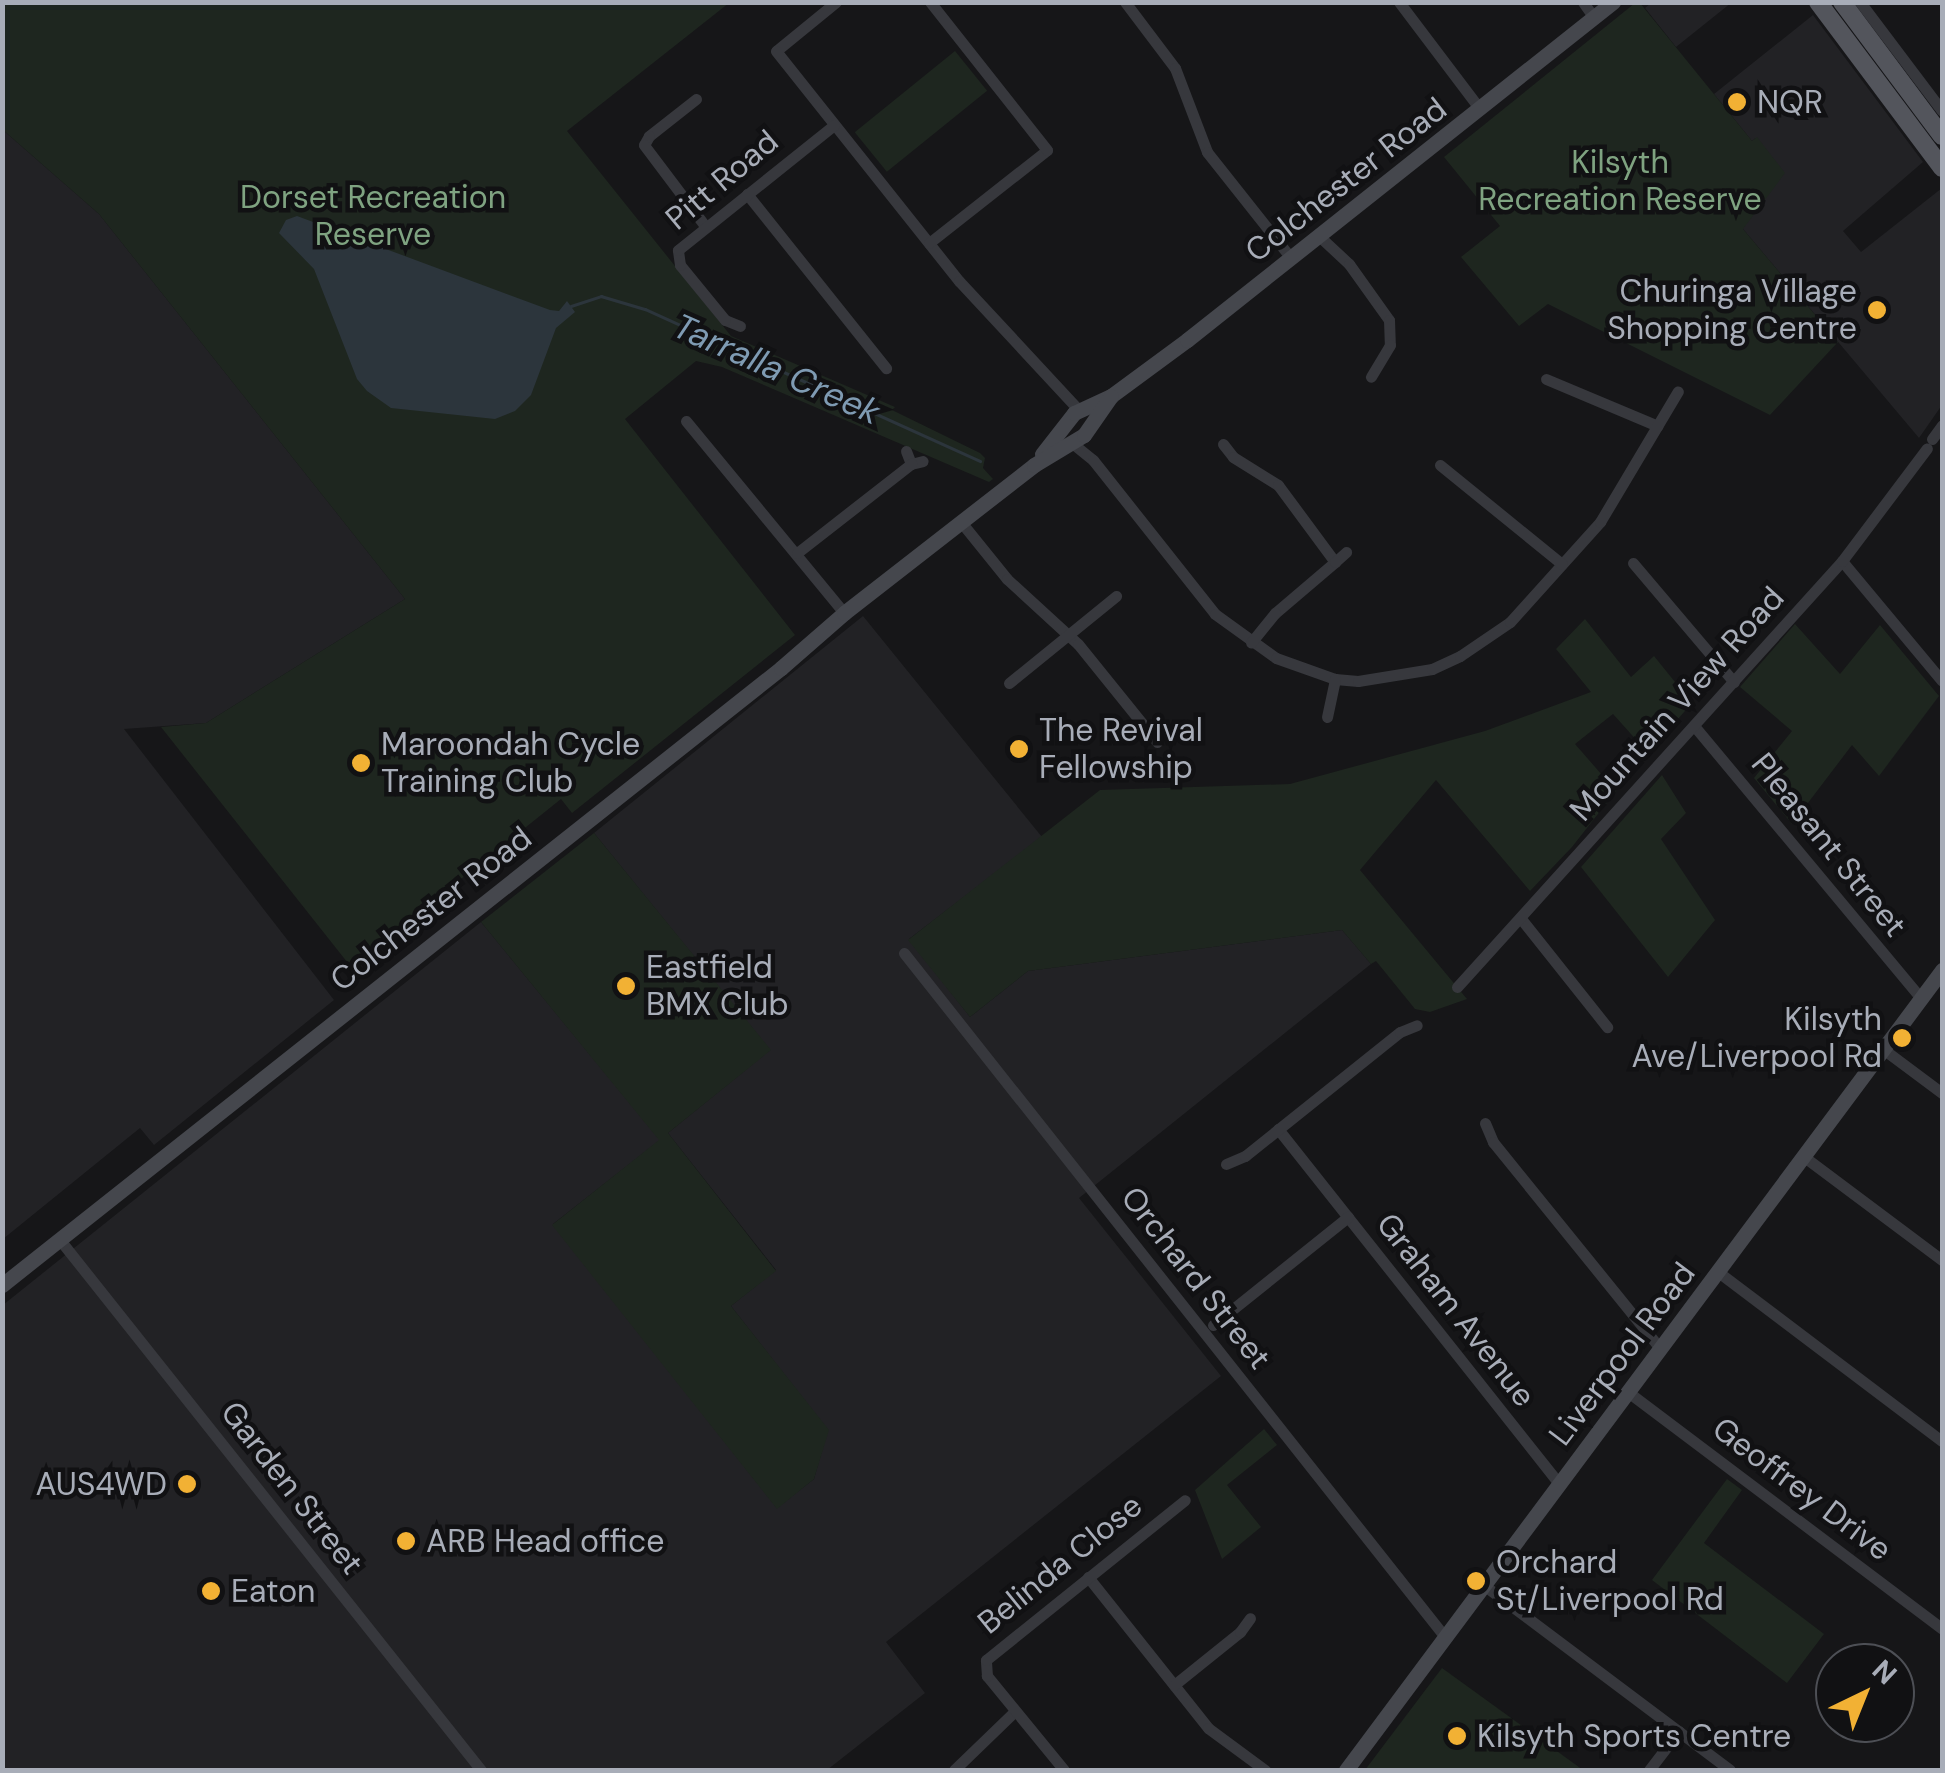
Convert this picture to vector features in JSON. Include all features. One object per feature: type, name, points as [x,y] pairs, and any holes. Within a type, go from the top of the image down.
[{"type":"main road","name":"Colchester Road","points":[[2,1285],[766,680],[844,612],[1034,464],[1111,396],[1613,2]]},
{"type":"main road","points":[[1818,2],[1942,168]]},
{"type":"main road","points":[[1842,2],[1932,98],[1942,136]]},
{"type":"main road","points":[[1906,120],[1932,98]]},
{"type":"main road","name":"Liverpool Road","points":[[1346,1770],[1942,970]]},
{"type":"street","points":[[836,2],[776,51],[929,243],[1064,394],[1093,460],[1214,614],[1276,658],[1335,679],[1393,677],[1460,656],[1510,622],[1600,522],[1678,391]]},
{"type":"street","points":[[929,243],[1048,150],[930,2]]},
{"type":"street","points":[[1125,2],[1176,68],[1207,152],[1291,258]]},
{"type":"street","points":[[1399,2],[1480,109]]},
{"type":"street","points":[[1583,2],[1594,18]]},
{"type":"street","points":[[1860,2],[1942,111]]},
{"type":"street","points":[[696,98],[649,136],[644,145],[705,226]]},
{"type":"street","name":"Pitt Road","points":[[740,326],[724,320],[678,260],[680,246],[834,125]]},
{"type":"street","points":[[747,194],[886,368]]},
{"type":"street","points":[[1319,236],[1349,264],[1389,320],[1390,345],[1371,377]]},
{"type":"street","points":[[1546,379],[1658,426]]},
{"type":"street","points":[[686,421],[844,612]]},
{"type":"street","name":"Mountain View Road","points":[[1457,986],[1522,920],[1842,560],[1942,425]]},
{"type":"street","points":[[1223,444],[1233,457],[1278,484],[1335,562]]},
{"type":"street","points":[[797,553],[913,459]]},
{"type":"street","points":[[1440,465],[1562,564]]},
{"type":"street","points":[[962,522],[1008,579],[1068,634],[1157,742]]},
{"type":"street","points":[[1251,643],[1275,613],[1346,552]]},
{"type":"street","points":[[1842,560],[1942,681]]},
{"type":"street","points":[[1633,564],[1734,682]]},
{"type":"street","points":[[1009,683],[1116,596]]},
{"type":"street","points":[[1326,717],[1335,679]]},
{"type":"street","name":"Pleasant Street","points":[[1694,727],[1921,998]]},
{"type":"street","points":[[1522,920],[1607,1027]]},
{"type":"street","name":"Orchard Street","points":[[904,953],[1446,1637]]},
{"type":"street","points":[[1226,1164],[1245,1156],[1400,1032],[1417,1024]]},
{"type":"street","points":[[1883,1049],[1942,1093]]},
{"type":"street","points":[[1485,1123],[1493,1142],[1660,1348]]},
{"type":"street","name":"Graham Avenue","points":[[1278,1128],[1560,1483]]},
{"type":"street","points":[[1803,1156],[1942,1260]]},
{"type":"street","name":"Graham Avenue","points":[[1213,1325],[1348,1217]]},
{"type":"street","name":"Garden Street","points":[[60,1240],[481,1770]]},
{"type":"street","points":[[1717,1271],[1942,1441]]},
{"type":"street","name":"Geoffrey Drive","points":[[1628,1392],[1942,1630]]},
{"type":"street","name":"Belinda Close","points":[[1064,1770],[987,1676],[986,1660],[1185,1500]]},
{"type":"street","points":[[1088,1577],[1211,1731],[1264,1770]]},
{"type":"street","points":[[1485,1586],[1730,1770]]},
{"type":"street","points":[[1174,1685],[1240,1632],[1250,1618]]},
{"type":"street","points":[[954,1770],[1015,1711]]},
{"type":"street","points":[[1649,1770],[1679,1731]]},
{"type":"shaded area","points":[[1651,2],[1731,3],[1676,47],[1645,8]]},
{"type":"shaded area","points":[[1813,15],[1923,162],[1843,231],[1861,252],[1942,188],[1942,405],[1919,438],[1743,229],[1756,138],[1752,141],[1714,94]]},
{"type":"shaded area","points":[[3,130],[99,214],[405,599],[206,723],[124,729],[334,1000],[154,1145],[140,1128],[3,1239]]},
{"type":"shaded area","points":[[297,216],[550,310],[559,311],[567,301],[575,312],[556,328],[531,395],[515,411],[495,419],[391,408],[367,391],[357,379],[314,269],[279,233],[286,220]]},
{"type":"shaded area","points":[[863,616],[1042,837],[909,939],[970,1017],[1028,971],[1342,930],[1371,964],[1079,1198],[1221,1376],[886,1642],[925,1693],[827,1770],[3,1770],[3,1305],[481,922],[660,1140],[553,1224],[777,1508],[814,1479],[828,1430],[731,1306],[776,1270],[668,1133],[770,1050],[594,833]]},
{"type":"green space","name":"Dorset Recreation Reserve","points":[[2,3],[729,3],[567,131],[731,336],[895,407],[892,410],[980,453],[985,458],[983,468],[993,479],[989,482],[722,367],[696,361],[625,419],[795,635],[572,813],[561,799],[351,967],[161,727],[206,723],[405,599],[99,214],[3,130]]},
{"type":"green space","name":"Kilsyth Recreation Reserve","points":[[1635,3],[1640,3],[1752,141],[1757,137],[1785,173],[1743,229],[1838,342],[1770,415],[1548,304],[1519,326],[1461,257],[1500,226],[1444,157]]},
{"type":"green space","points":[[955,51],[987,91],[887,172],[855,132]]},
{"type":"green space","points":[[1585,619],[1631,677],[1654,656],[1692,703],[1648,753],[1613,714],[1575,744],[1616,791],[1572,847],[1530,891],[1436,780],[1360,870],[1467,999],[1430,1012],[1415,1009],[1376,961],[1371,964],[1342,930],[1028,971],[970,1017],[908,940],[1100,790],[1290,784],[1485,731],[1591,692],[1556,649]]},
{"type":"green space","points":[[1795,624],[1840,674],[1880,625],[1939,696],[1879,776],[1852,745],[1792,824],[1754,778],[1792,731],[1740,687]]},
{"type":"green space","points":[[1662,775],[1686,813],[1661,839],[1715,920],[1668,977],[1581,867]]},
{"type":"green space","points":[[594,833],[771,1050],[668,1133],[776,1271],[731,1306],[829,1430],[814,1479],[777,1509],[552,1225],[659,1140],[481,922]]},
{"type":"green space","points":[[1264,1429],[1277,1445],[1227,1485],[1261,1527],[1222,1559],[1195,1490]]},
{"type":"green space","points":[[1727,1479],[1742,1490],[1704,1543],[1824,1634],[1787,1683],[1652,1580]]},
{"type":"green space","name":"Kilsyth Sports Centre","points":[[1442,1668],[1583,1770],[1365,1770]]},
{"type":"waterway","name":"Tarralla Creek","points":[[571,306],[601,296],[645,309],[980,461]]},
{"type":"place","name":"NQR","points":[[1737,102]]},
{"type":"place","name":"Churinga Village Shopping Centre","points":[[1877,310]]},
{"type":"place","name":"The Revival Fellowship","points":[[1019,749]]},
{"type":"place","name":"Maroondah Cycle Training Club","points":[[361,763]]},
{"type":"place","name":"Eastfield BMX Club","points":[[626,986]]},
{"type":"place","name":"Kilsyth Ave/Liverpool Rd","points":[[1902,1038]]},
{"type":"place","name":"AUS4WD","points":[[187,1484]]},
{"type":"place","name":"ARB Head office","points":[[406,1541]]},
{"type":"place","name":"Orchard St/Liverpool Rd","points":[[1476,1581]]},
{"type":"place","name":"Eaton","points":[[211,1591]]},
{"type":"place","name":"Kilsyth Sports Centre","points":[[1457,1736]]}]
